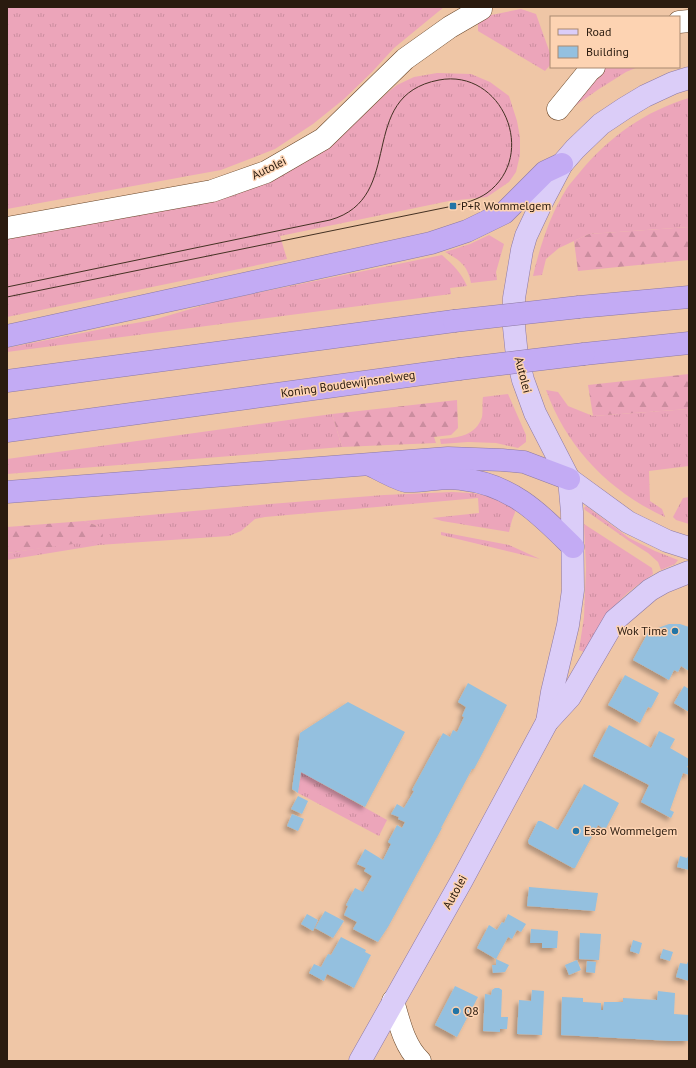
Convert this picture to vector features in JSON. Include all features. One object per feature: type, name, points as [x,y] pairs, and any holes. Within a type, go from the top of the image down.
[{"type":"highway","points":[[7,336],[431,243],[467,231],[504,213],[545,172],[562,164]]},
{"type":"highway","points":[[7,381],[454,321],[579,307],[689,297]]},
{"type":"highway","name":"Koning Boudewijnsnelweg","points":[[7,431],[459,369],[689,343]]},
{"type":"highway","points":[[7,492],[448,458],[524,462],[569,479]]},
{"type":"highway","points":[[367,464],[405,481],[461,478],[491,485],[529,505],[573,547]]},
{"type":"main road","name":"Autolei","points":[[547,722],[552,692],[568,625],[572,597],[572,512],[569,479],[535,413],[523,380],[517,356],[514,327],[514,298],[522,250],[526,236],[562,164],[575,150],[601,124],[619,112],[645,96],[673,83],[689,78]]},
{"type":"main road","name":"Autolei","points":[[569,479],[628,522],[667,541],[689,548]]},
{"type":"main road","name":"Autolei","points":[[360,1061],[462,880],[547,722],[570,697],[615,620],[650,590],[664,582],[689,572]]},
{"type":"street","name":"Autolei","points":[[7,228],[212,191],[266,172],[323,139],[405,59],[450,27],[481,9],[481,7]]},
{"type":"street","points":[[558,109],[593,68]]},
{"type":"street","points":[[393,1001],[403,1035],[411,1050],[420,1061]]},
{"type":"green space","points":[[7,7],[444,7],[394,48],[344,99],[313,124],[275,149],[221,170],[7,209]]},
{"type":"green space","points":[[521,9],[536,14],[550,53],[550,65],[545,71],[478,31],[478,23],[481,17]]},
{"type":"green space","points":[[603,68],[636,68],[626,72],[572,108]]},
{"type":"green space","points":[[437,73],[471,74],[490,82],[509,96],[517,121],[520,137],[520,155],[516,172],[509,182],[487,197],[449,201],[280,236],[287,259],[7,317],[7,237],[212,198],[355,123],[397,85],[414,77]]},
{"type":"green space","points":[[689,98],[689,227],[589,234],[559,248],[546,259],[542,275],[533,276],[542,242],[561,198],[567,188],[591,159],[616,137],[643,118],[673,103]]},
{"type":"green space","points":[[689,227],[689,260],[578,271],[574,241],[589,234]]},
{"type":"green space","points":[[489,235],[504,244],[496,272],[497,280],[471,283],[468,272],[462,264],[445,252],[470,244]]},
{"type":"green space","points":[[442,255],[459,273],[467,286],[450,288],[451,294],[7,352],[7,348],[153,320],[218,301]]},
{"type":"green space","points":[[689,374],[689,409],[593,416],[588,385]]},
{"type":"green space","points":[[546,390],[558,392],[568,406],[593,416],[689,409],[689,466],[649,471],[650,501],[662,509],[665,517],[626,494],[608,481],[592,466],[566,431]]},
{"type":"green space","points":[[508,394],[526,435],[526,442],[518,448],[496,443],[468,442],[441,444],[440,439],[459,437],[471,432],[475,428],[482,417],[483,397]]},
{"type":"green space","points":[[457,400],[458,428],[451,435],[434,437],[436,443],[342,447],[332,414]]},
{"type":"green space","points":[[332,414],[342,447],[7,474],[7,459]]},
{"type":"green space","points":[[452,492],[472,493],[493,497],[516,510],[509,532],[432,518],[479,513],[478,498],[265,517],[255,519],[241,531],[229,536],[99,545],[7,560],[7,553],[102,539],[98,526],[84,521],[384,495]]},
{"type":"green space","points":[[689,497],[689,524],[676,520],[673,517],[683,498]]},
{"type":"green space","points":[[586,506],[629,538],[655,551],[678,560],[675,564],[661,570],[658,562],[648,553],[585,510],[584,508]]},
{"type":"green space","points":[[84,521],[98,526],[103,535],[102,540],[7,553],[7,527]]},
{"type":"green space","points":[[584,524],[652,568],[653,574],[632,589],[619,601],[603,622],[584,652],[579,650],[584,617],[586,568]]},
{"type":"green space","points":[[441,532],[509,545],[540,559],[441,535]]},
{"type":"green space","points":[[301,772],[387,820],[379,836],[298,793]]},
{"type":"building","points":[[669,624],[680,624],[689,627],[689,671],[681,666],[678,672],[674,670],[669,680],[633,660],[650,629],[656,632],[658,628]]},
{"type":"building","points":[[625,675],[659,693],[651,708],[648,707],[640,723],[608,705]]},
{"type":"building","points":[[468,683],[507,705],[442,828],[388,927],[378,942],[353,929],[357,922],[344,915],[348,906],[346,905],[355,888],[363,892],[372,876],[364,871],[366,868],[357,864],[365,849],[383,860],[391,844],[388,842],[397,825],[402,828],[405,822],[398,819],[399,817],[391,814],[397,804],[404,808],[414,791],[412,790],[443,733],[450,737],[453,730],[457,732],[464,717],[462,716],[466,707],[458,702]]},
{"type":"building","points":[[684,686],[689,689],[689,712],[674,703]]},
{"type":"building","points":[[348,702],[405,732],[365,807],[301,772],[298,793],[292,789],[300,733]]},
{"type":"building","points":[[609,725],[651,748],[659,731],[675,739],[670,748],[689,759],[689,764],[687,767],[689,768],[689,775],[683,773],[670,810],[674,812],[671,818],[641,802],[649,785],[593,756]]},
{"type":"building","points":[[584,784],[619,803],[605,830],[598,825],[575,868],[573,868],[529,844],[528,841],[538,821],[541,821],[558,830]]},
{"type":"building","points":[[298,796],[308,801],[302,814],[291,809]]},
{"type":"building","points":[[292,814],[304,819],[298,831],[287,826]]},
{"type":"building","points":[[689,854],[689,870],[677,867],[680,856],[687,858]]},
{"type":"building","points":[[529,887],[598,893],[595,911],[527,906]]},
{"type":"building","points":[[325,911],[344,921],[333,938],[315,928]]},
{"type":"building","points":[[307,914],[318,920],[313,931],[301,924]]},
{"type":"building","points":[[508,914],[526,924],[521,932],[517,930],[512,939],[508,937],[496,959],[477,948],[489,925],[497,930],[502,922],[504,923]]},
{"type":"building","points":[[531,929],[558,931],[557,948],[542,948],[542,943],[530,943]]},
{"type":"building","points":[[580,933],[601,934],[599,960],[579,959]]},
{"type":"building","points":[[341,937],[366,950],[365,952],[371,955],[354,988],[327,974],[324,981],[309,973],[314,964],[321,967],[328,954],[331,955]]},
{"type":"building","points":[[633,940],[642,943],[639,954],[630,951]]},
{"type":"building","points":[[663,949],[673,952],[670,961],[660,958]]},
{"type":"building","points":[[496,959],[509,965],[505,972],[493,973],[492,965],[496,965]]},
{"type":"building","points":[[689,959],[689,981],[676,977],[680,963],[687,964]]},
{"type":"building","points":[[577,960],[581,970],[569,975],[565,965]]},
{"type":"building","points":[[587,961],[596,962],[595,973],[586,972]]},
{"type":"building","name":"Q8","points":[[455,986],[478,997],[457,1037],[435,1025]]},
{"type":"building","points":[[495,988],[502,990],[501,1017],[508,1017],[507,1029],[500,1029],[500,1032],[483,1031],[485,994],[491,995],[492,990]]},
{"type":"building","points":[[532,990],[544,991],[542,1035],[517,1034],[519,1000],[531,1001]]},
{"type":"building","points":[[658,991],[675,993],[674,1014],[689,1015],[689,1041],[561,1035],[562,997],[583,998],[583,1002],[601,1003],[601,1010],[603,1010],[604,1002],[623,1002],[623,998],[657,1000]]},
{"type":"tram line","points":[[7,287],[330,220],[354,208],[368,191],[376,170],[388,126],[397,106],[413,90],[439,80],[461,80],[480,87],[496,100],[506,118],[511,137],[510,158],[502,177],[487,193],[471,201],[453,206],[7,297]]},
{"type":"place","name":"P+R Wommelgem","points":[[453,206]]},
{"type":"place","name":"Wok Time","points":[[675,631]]},
{"type":"place","name":"Esso Wommelgem","points":[[576,831]]},
{"type":"place","name":"Q8","points":[[456,1011]]}]
